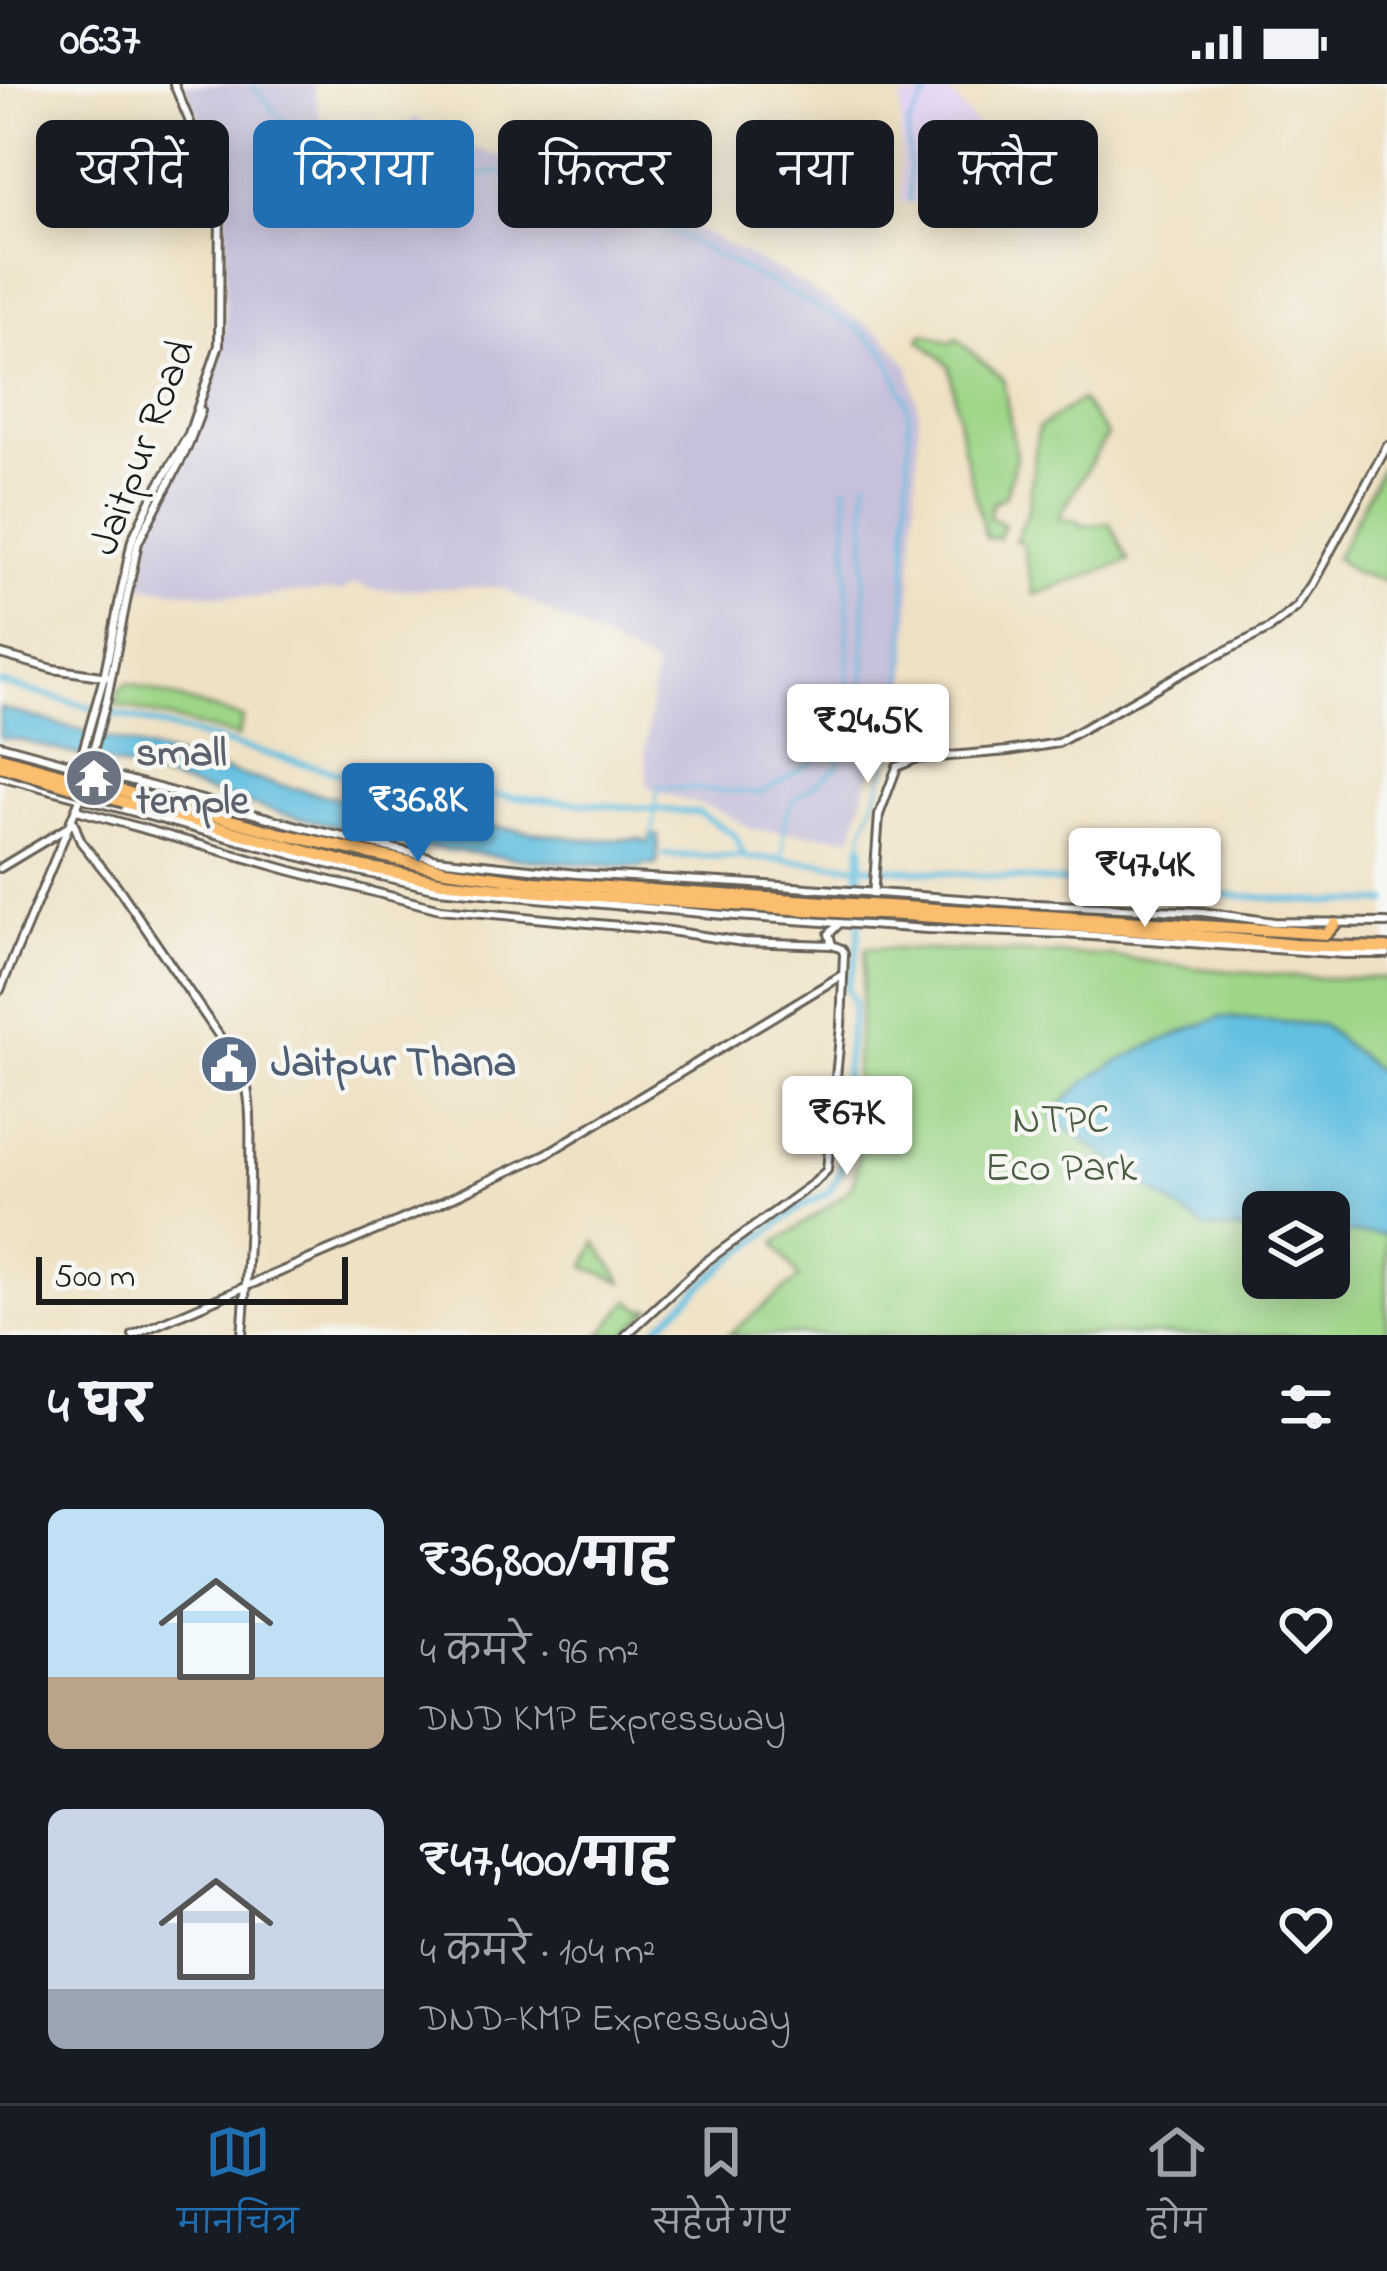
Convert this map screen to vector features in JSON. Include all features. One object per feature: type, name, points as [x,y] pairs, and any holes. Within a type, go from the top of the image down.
[{"type":"highway","points":[[0,761],[378,863],[538,892],[1331,929]]},
{"type":"highway","points":[[378,863],[402,852],[422,872]]},
{"type":"highway","points":[[378,863],[386,879]]},
{"type":"highway","points":[[408,884],[422,872]]},
{"type":"highway","points":[[904,911],[1311,949],[1387,951]]},
{"type":"street","name":"Jaitpur Road","points":[[84,764],[108,678],[132,540],[189,434],[219,345],[220,190],[176,84]]},
{"type":"street","points":[[869,925],[880,815],[892,777],[902,763],[1053,744],[1276,624],[1297,607],[1324,565],[1387,446]]},
{"type":"street","points":[[0,654],[108,678]]},
{"type":"street","points":[[0,745],[402,852],[853,908],[869,925],[1311,949]]},
{"type":"street","points":[[49,790],[58,760]]},
{"type":"street","points":[[109,773],[110,807]]},
{"type":"street","points":[[0,776],[408,884],[599,906],[841,923]]},
{"type":"street","points":[[0,990],[80,799]]},
{"type":"street","points":[[77,810],[440,909],[743,942],[832,945],[844,951],[827,1170],[704,1263],[626,1335]]},
{"type":"street","points":[[0,868],[70,824]]},
{"type":"street","points":[[70,824],[243,1071],[250,1123],[242,1335]]},
{"type":"street","points":[[832,945],[830,931],[870,893],[1202,912],[1331,929],[1387,923]]},
{"type":"street","points":[[133,1335],[546,1154],[842,975]]},
{"type":"shaded area","points":[[184,84],[313,84],[321,120],[253,120],[253,228],[474,228],[474,148],[498,156],[498,228],[694,228],[791,278],[883,335],[909,366],[919,414],[907,687],[901,730],[879,754],[853,837],[753,830],[722,812],[648,788],[645,753],[655,667],[500,587],[375,590],[354,584],[342,592],[252,598],[137,586],[149,531],[187,452],[221,354],[229,228],[229,120],[200,120]]},
{"type":"shaded area","points":[[949,92],[972,120],[918,120],[918,203],[901,202],[901,97]]},
{"type":"green space","points":[[923,333],[951,343],[956,338],[1003,379],[1016,456],[1006,495],[992,504],[989,517],[1004,524],[999,538],[986,538],[949,365],[919,340]]},
{"type":"green space","points":[[1081,400],[1107,435],[1058,519],[1080,521],[1079,526],[1110,523],[1129,561],[1034,595],[1022,542],[1015,541],[1028,511],[1038,428]]},
{"type":"green space","points":[[1387,457],[1387,581],[1355,573],[1336,558]]},
{"type":"green space","points":[[128,683],[243,718],[238,737],[115,704],[119,690]]},
{"type":"green space","name":"NTPC Eco Park","points":[[866,948],[1109,956],[1312,978],[1387,978],[1387,1335],[728,1335],[799,1278],[775,1243],[847,1192],[855,1178],[852,1109]]},
{"type":"green space","points":[[596,1242],[623,1282],[585,1267]]},
{"type":"green space","points":[[629,1300],[651,1309],[624,1335],[600,1335]]},
{"type":"water","points":[[0,708],[91,733],[97,740],[105,737],[409,815],[589,840],[640,839],[647,843],[651,835],[658,836],[657,865],[641,868],[529,860],[433,848],[280,813],[113,764],[0,738]]},
{"type":"water","points":[[1221,1017],[1322,1025],[1387,1079],[1387,1235],[1350,1234],[1350,1191],[1242,1191],[1242,1230],[1206,1229],[1051,1117],[1091,1078],[1146,1048]]},
{"type":"waterway","points":[[252,84],[318,162],[346,177],[378,186],[417,186],[528,170],[570,181],[855,327],[885,351],[909,414],[904,674],[885,771],[862,846]]},
{"type":"waterway","points":[[910,201],[908,125],[926,97],[928,84]]},
{"type":"waterway","points":[[782,860],[785,818],[794,800],[836,768],[857,725],[864,683],[866,479]]},
{"type":"waterway","points":[[652,839],[658,787],[761,793],[819,758],[848,679],[846,485]]},
{"type":"waterway","points":[[0,683],[392,787],[699,813],[735,835],[744,857]]},
{"type":"waterway","points":[[859,887],[862,846]]},
{"type":"waterway","points":[[664,855],[744,857],[1320,902],[1387,902]]},
{"type":"waterway","points":[[649,1335],[724,1266],[802,1206],[828,1193],[841,1171],[854,1003],[846,986],[857,955],[859,921]]},
{"type":"place","name":"small temple","points":[[94,778]]},
{"type":"place","name":"Jaitpur Thana","points":[[229,1064]]}]
